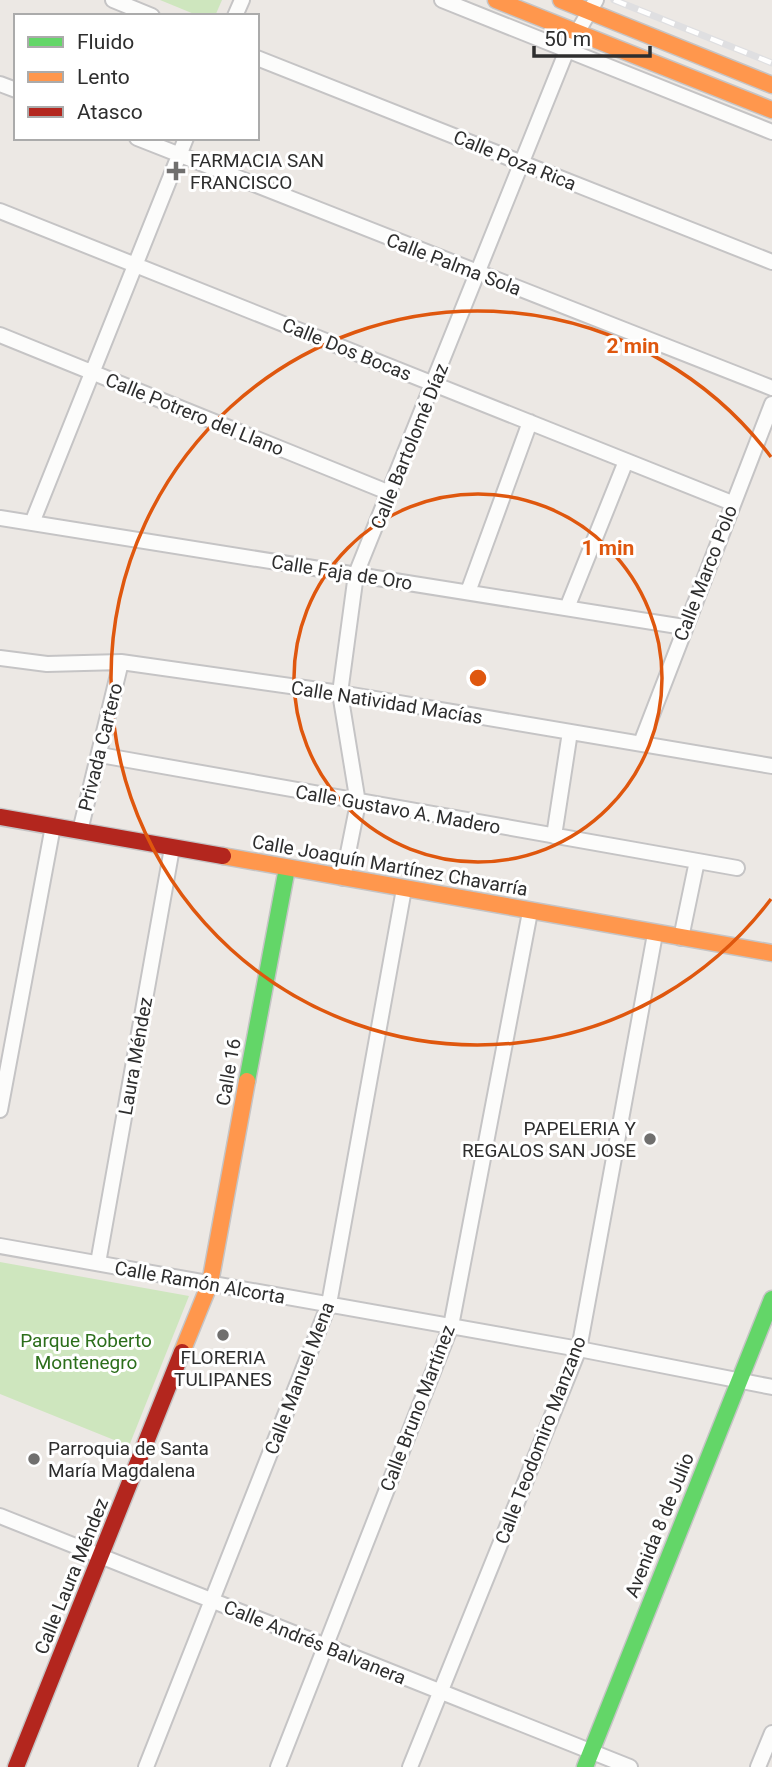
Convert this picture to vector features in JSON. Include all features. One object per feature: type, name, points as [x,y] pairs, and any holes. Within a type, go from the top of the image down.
[{"type":"street","points":[[113,0],[147,14]]},
{"type":"street","points":[[442,0],[772,132]]},
{"type":"street","points":[[496,0],[772,110]]},
{"type":"street","points":[[561,0],[593,6],[772,85]]},
{"type":"street","name":"Calle Bartolomé Díaz","points":[[343,878],[358,803],[340,693],[356,574],[567,50],[593,6]]},
{"type":"street","name":"Calle Poza Rica","points":[[259,59],[772,262]]},
{"type":"street","name":"Calle Palma Sola","points":[[142,140],[772,388]]},
{"type":"street","points":[[32,523],[185,140]]},
{"type":"street","name":"Calle Dos Bocas","points":[[0,211],[732,503]]},
{"type":"street","name":"Calle Potrero del Llano","points":[[0,335],[390,493]]},
{"type":"street","name":"Calle Marco Polo","points":[[641,743],[772,404]]},
{"type":"street","points":[[468,592],[530,422]]},
{"type":"street","points":[[567,608],[626,461]]},
{"type":"street","name":"Calle Faja de Oro","points":[[0,518],[684,627]]},
{"type":"street","name":"Calle Natividad Macías","points":[[0,658],[54,664],[121,662],[340,693],[772,766]]},
{"type":"street","name":"Privada Cartero","points":[[80,831],[121,662]]},
{"type":"street","points":[[554,836],[570,732]]},
{"type":"street","name":"Calle Gustavo A. Madero","points":[[100,755],[358,803],[737,868]]},
{"type":"street","name":"Calle Joaquín Martínez Chavarría","points":[[0,817],[772,953]]},
{"type":"street","points":[[0,1110],[52,827]]},
{"type":"street","name":"Laura Méndez","points":[[98,1264],[173,848]]},
{"type":"street","points":[[681,938],[697,861]]},
{"type":"street","name":"Calle 16","points":[[210,1283],[287,868]]},
{"type":"street","name":"Calle Manuel Mena","points":[[146,1767],[329,1304],[404,889]]},
{"type":"street","name":"Calle Bruno Martínez","points":[[278,1767],[451,1326],[530,912]]},
{"type":"street","name":"Calle Teodomiro Manzano","points":[[410,1767],[579,1349],[655,934]]},
{"type":"street","name":"Calle Ramón Alcorta","points":[[0,1246],[579,1349],[772,1387]]},
{"type":"street","name":"Calle Laura Méndez","points":[[16,1767],[210,1283]]},
{"type":"street","name":"Avenida 8 de Julio","points":[[585,1767],[772,1299]]},
{"type":"street","name":"Calle Andrés Balvanera","points":[[0,1516],[630,1767]]},
{"type":"street","points":[[758,1767],[772,1733]]},
{"type":"green space","points":[[160,0],[222,0],[216,14],[194,14]]},
{"type":"green space","name":"Parque Roberto Montenegro","points":[[0,1262],[189,1296],[129,1446],[0,1394]]},
{"type":"railway","points":[[614,0],[772,63]]},
{"type":"traffic: fast","points":[[247,1081],[287,868]]},
{"type":"traffic: fast","points":[[585,1767],[772,1299]]},
{"type":"traffic: slow","points":[[496,0],[772,110]]},
{"type":"traffic: slow","points":[[561,0],[772,85]]},
{"type":"traffic: slow","points":[[223,856],[772,953]]},
{"type":"traffic: slow","points":[[182,1352],[210,1283],[247,1081]]},
{"type":"traffic: jam","points":[[0,817],[223,856]]},
{"type":"traffic: jam","points":[[16,1767],[182,1352]]},
{"type":"place","name":"FARMACIA SAN FRANCISCO","points":[[176,171]]},
{"type":"place","name":"PAPELERIA Y REGALOS SAN JOSE","points":[[650,1139]]},
{"type":"place","name":"FLORERIA TULIPANES","points":[[223,1335]]},
{"type":"place","name":"Parroquia de Santa María Magdalena","points":[[34,1459]]}]
